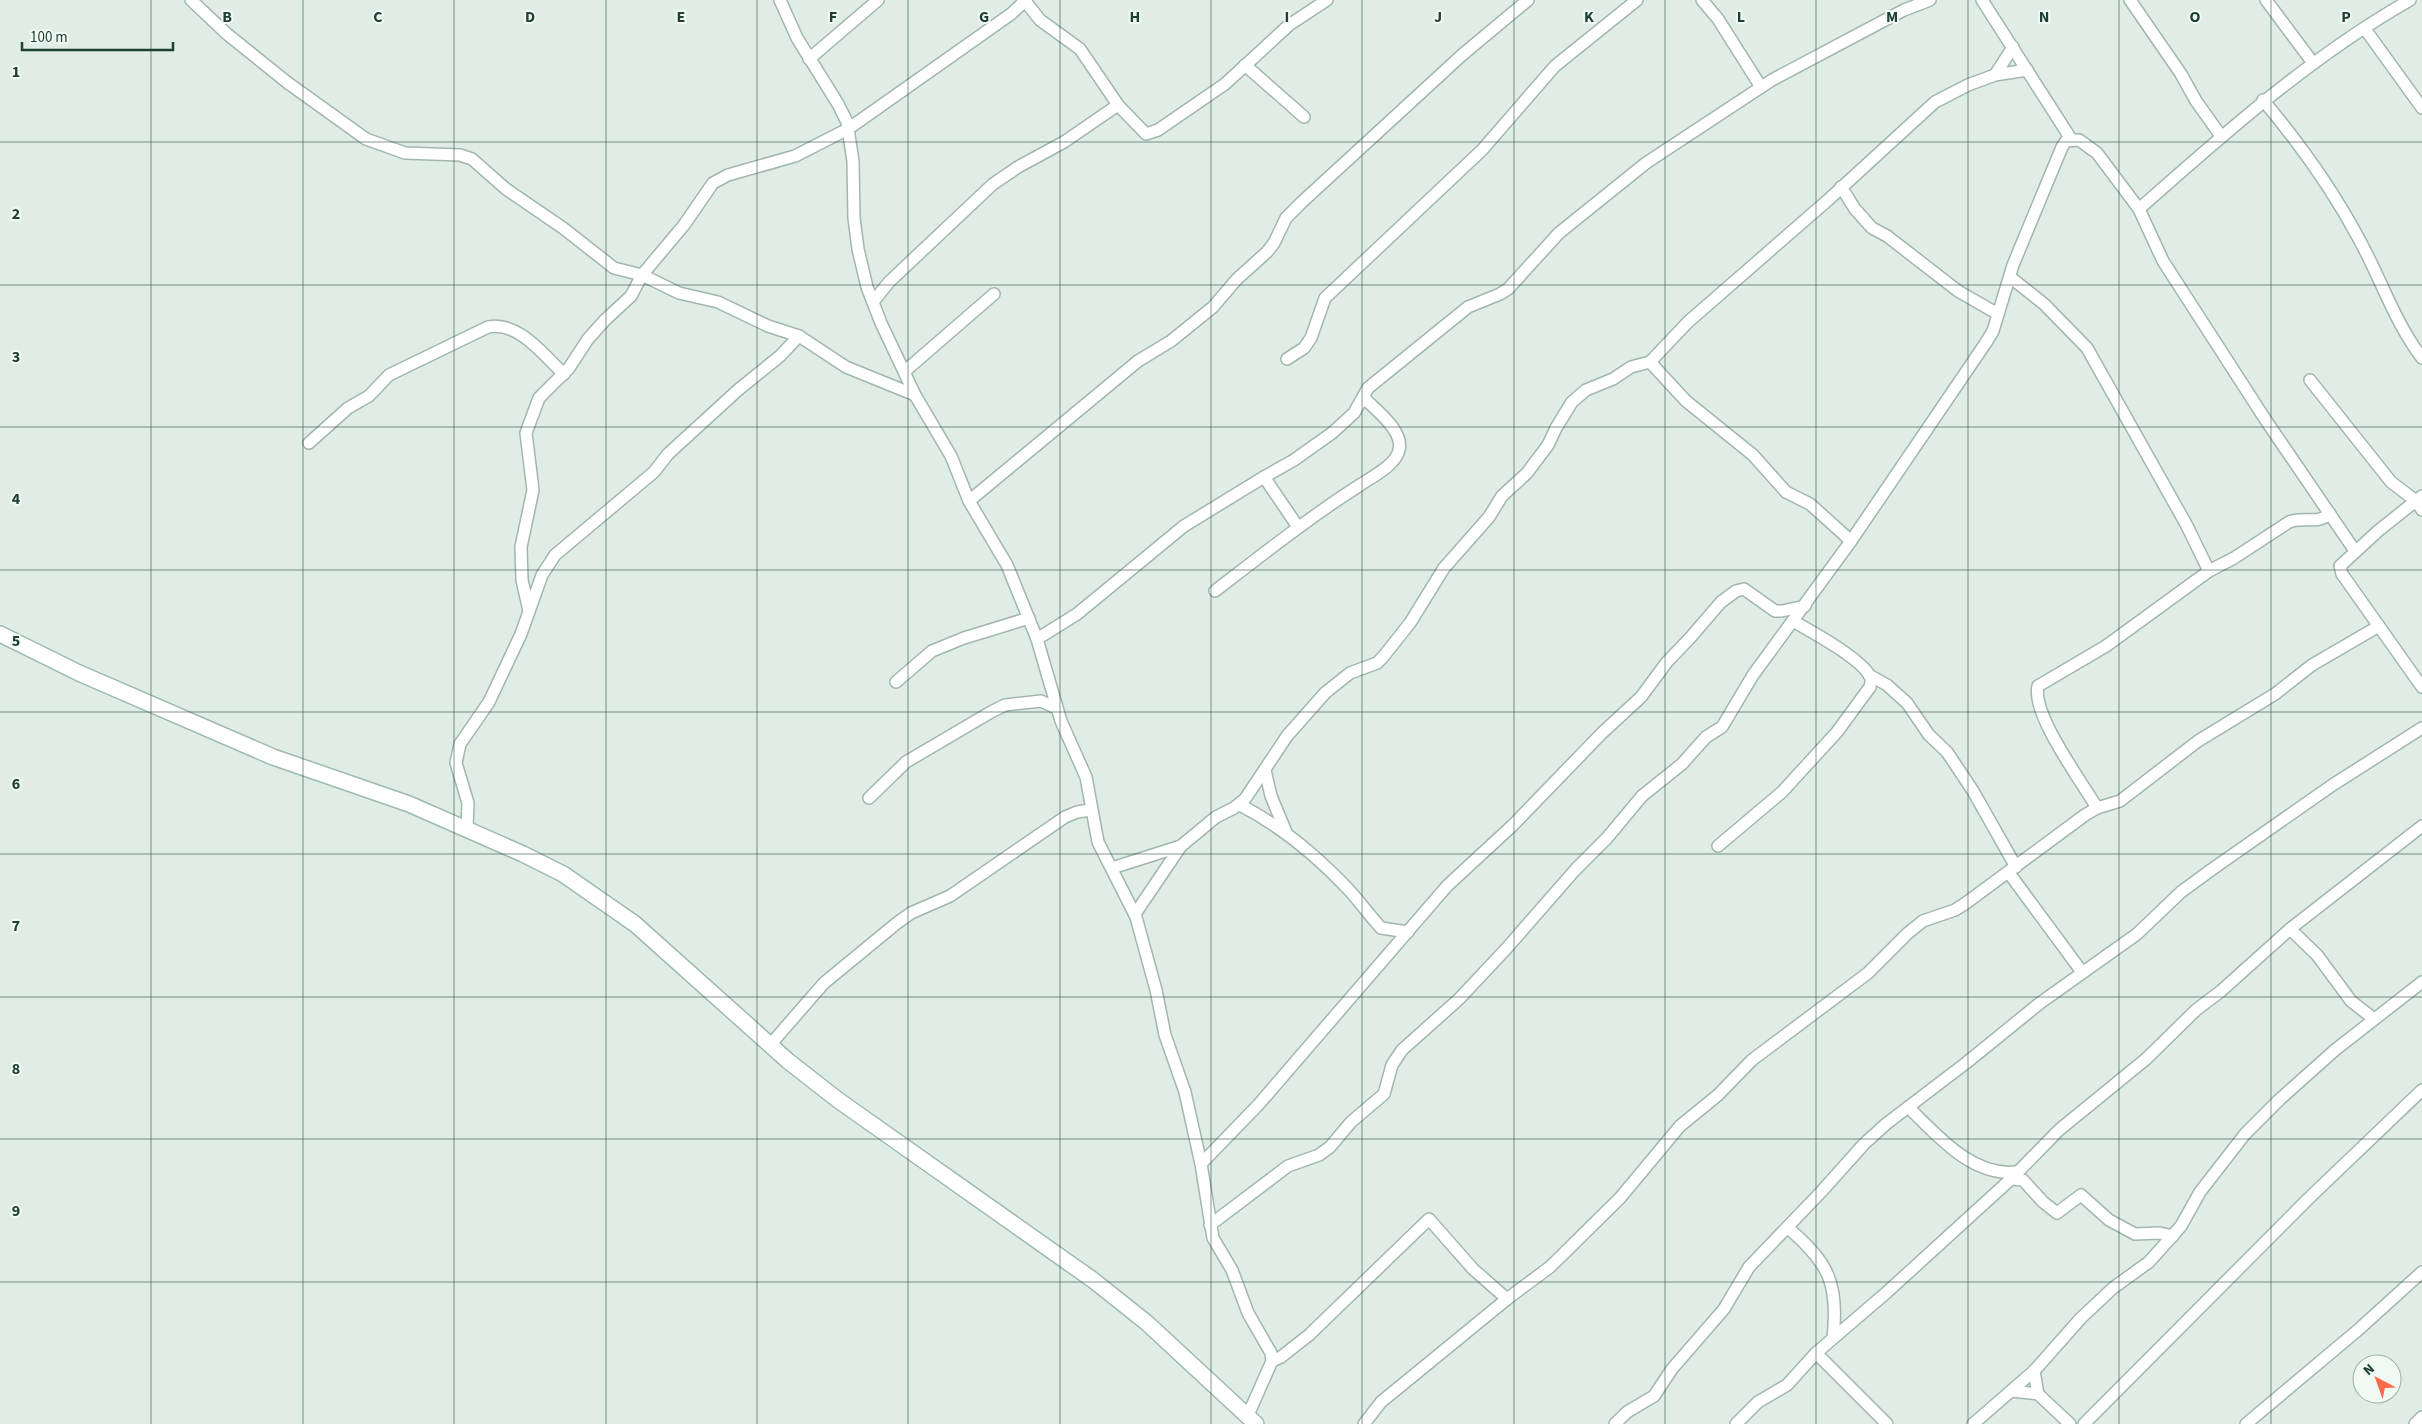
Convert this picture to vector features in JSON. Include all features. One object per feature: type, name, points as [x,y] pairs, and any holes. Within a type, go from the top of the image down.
[{"type":"street","points":[[191,0],[227,34],[288,83],[366,139],[405,153],[460,155],[472,159],[506,189],[563,228],[614,268],[642,274],[679,293],[718,302],[768,326],[799,336],[846,367],[915,395]]},
{"type":"street","points":[[0,634],[79,672],[272,757],[409,804],[563,874],[627,918],[678,960],[770,1045],[838,1100],[1093,1280],[1147,1323],[1252,1420],[1272,1361],[1271,1353],[1248,1313],[1232,1270],[1217,1248],[1210,1225],[1201,1164],[1185,1092],[1165,1035],[1156,990],[1135,914],[1098,842],[1086,777],[1056,708],[1037,639],[1007,565],[969,502],[951,456],[915,395],[873,302],[858,249],[854,218],[853,161],[848,129],[838,104],[796,38],[780,0]]},
{"type":"street","points":[[809,59],[878,0]]},
{"type":"street","points":[[529,611],[522,580],[521,547],[533,490],[526,433],[539,398],[564,374],[588,339],[631,296],[642,274],[678,232],[714,183],[728,175],[795,156],[848,129],[1011,14],[1025,1],[1040,20],[1080,49],[1118,105],[1146,134],[1158,130],[1201,101],[1246,65],[1289,25],[1327,0]]},
{"type":"street","points":[[969,502],[1138,361],[1171,341],[1214,307],[1248,268],[1267,252],[1274,243],[1286,218],[1302,202],[1462,55],[1528,0]]},
{"type":"street","points":[[1287,359],[1304,348],[1311,338],[1325,298],[1482,150],[1556,66],[1637,0]]},
{"type":"street","points":[[1702,0],[1718,19],[1762,87]]},
{"type":"street","points":[[1037,639],[1078,614],[1184,526],[1294,460],[1332,433],[1354,412],[1364,398],[1368,388],[1468,306],[1508,289],[1559,233],[1620,182],[1762,87],[1872,26],[1930,0]]},
{"type":"street","points":[[1982,0],[2071,139],[2078,140],[2097,153],[2139,209],[2163,261],[2355,551]]},
{"type":"street","points":[[2130,0],[2221,136]]},
{"type":"street","points":[[2266,0],[2313,63]]},
{"type":"street","points":[[2139,209],[2263,100],[2313,63],[2366,29],[2403,2]]},
{"type":"street","points":[[2366,29],[2422,108]]},
{"type":"street","points":[[1995,75],[2013,47]]},
{"type":"street","points":[[1246,65],[1304,117]]},
{"type":"street","points":[[1135,914],[1181,846],[1216,817],[1240,804],[1251,792],[1287,736],[1325,693],[1350,673],[1377,663],[1383,657],[1410,623],[1444,568],[1489,517],[1502,496],[1527,473],[1548,445],[1572,402],[1586,390],[1613,379],[1631,367],[1650,362],[1688,322],[1842,187],[1935,102],[1968,85],[1995,75],[2027,70]]},
{"type":"street","points":[[2263,100],[2302,146],[2337,201],[2360,241],[2395,314],[2422,358]]},
{"type":"street","points":[[873,302],[889,282],[993,184],[1018,166],[1064,142],[1118,105]]},
{"type":"street","points":[[1210,1225],[1288,1166],[1319,1155],[1330,1147],[1351,1122],[1384,1094],[1392,1065],[1402,1050],[1459,1000],[1607,838],[1642,796],[1682,764],[1706,737],[1722,727],[1753,675],[1805,606],[1985,344],[2062,147],[2071,139]]},
{"type":"street","points":[[1842,187],[1855,209],[1872,228],[1887,236],[1958,290],[1998,314]]},
{"type":"street","points":[[2010,277],[2044,304],[2087,348],[2186,524],[2209,571]]},
{"type":"street","points":[[905,372],[994,294]]},
{"type":"street","points":[[310,443],[348,408],[369,396],[388,375],[488,327],[502,327],[522,335],[564,374]]},
{"type":"street","points":[[467,829],[468,803],[456,762],[460,744],[489,702],[521,634],[542,575],[555,555],[654,472],[668,454],[738,390],[780,356],[799,336]]},
{"type":"street","points":[[1650,362],[1686,401],[1753,455],[1786,492],[1810,504],[1851,540]]},
{"type":"street","points":[[2310,380],[2391,482],[2420,502],[2341,563],[2341,570],[2422,686]]},
{"type":"street","points":[[1215,591],[1298,527],[1392,462],[1398,454],[1400,446],[1396,432],[1364,398]]},
{"type":"street","points":[[1264,477],[1298,527]]},
{"type":"street","points":[[2097,808],[2051,736],[2036,694],[2038,686],[2106,646],[2209,571],[2234,558],[2289,522],[2296,519],[2314,521],[2330,514]]},
{"type":"street","points":[[1201,1164],[1259,1104],[1447,886],[1513,825],[1602,733],[1642,697],[1667,662],[1729,595],[1744,589],[1749,590],[1775,611],[1805,606]]},
{"type":"street","points":[[896,682],[932,651],[964,638],[1028,618]]},
{"type":"street","points":[[1793,621],[1846,654],[1870,681],[1883,684],[1907,702],[1929,735],[1956,765],[2013,870],[2082,972]]},
{"type":"street","points":[[1364,1424],[1377,1406],[1507,1299],[1550,1267],[1620,1198],[1680,1126],[1718,1095],[1752,1060],[1868,973],[1908,933],[1923,921],[1955,910],[2013,870],[2054,837],[2097,808],[2120,802],[2198,741],[2275,694],[2312,665],[2379,626]]},
{"type":"street","points":[[1718,846],[1760,813],[1800,773],[1837,732],[1870,681]]},
{"type":"street","points":[[1041,701],[1051,691]]},
{"type":"street","points":[[870,798],[906,762],[943,739],[1005,706],[1041,701],[1056,708]]},
{"type":"street","points":[[1614,1424],[1627,1412],[1654,1396],[1672,1369],[1724,1309],[1750,1267],[1864,1144],[1908,1107],[2082,972],[2137,934],[2181,892],[2334,784],[2422,728]]},
{"type":"street","points":[[1265,770],[1274,803],[1287,833]]},
{"type":"street","points":[[1240,804],[1287,833],[1326,867],[1381,928],[1408,932]]},
{"type":"street","points":[[770,1045],[824,983],[897,923],[911,913],[950,896],[1065,817],[1077,812],[1091,810]]},
{"type":"street","points":[[1736,1424],[1758,1402],[1788,1386],[1816,1353],[1886,1293],[2018,1174],[2059,1130],[2146,1059],[2196,1010],[2221,991],[2290,928],[2422,826]]},
{"type":"street","points":[[1112,868],[1181,846]]},
{"type":"street","points":[[2290,928],[2317,956],[2351,1001],[2374,1019]]},
{"type":"street","points":[[1973,1424],[2034,1371],[2081,1318],[2113,1288],[2149,1262],[2181,1226],[2200,1192],[2244,1134],[2335,1050],[2422,982]]},
{"type":"street","points":[[2084,1424],[2308,1199],[2422,1090]]},
{"type":"street","points":[[1908,1107],[1956,1151],[1979,1166],[2002,1173],[2018,1174],[2043,1202],[2057,1212],[2081,1196],[2109,1220],[2136,1234],[2160,1233],[2173,1236]]},
{"type":"street","points":[[1272,1361],[1281,1357],[1309,1335],[1429,1219],[1473,1269],[1507,1299]]},
{"type":"street","points":[[1788,1228],[1813,1252],[1830,1278],[1835,1299],[1832,1338]]},
{"type":"street","points":[[2246,1424],[2358,1330],[2422,1272]]},
{"type":"street","points":[[1816,1353],[1887,1424]]},
{"type":"street","points":[[2034,1371],[2038,1394]]},
{"type":"street","points":[[2012,1391],[2038,1394],[2070,1424]]},
{"type":"street","points":[[2416,1424],[2422,1417]]}]
